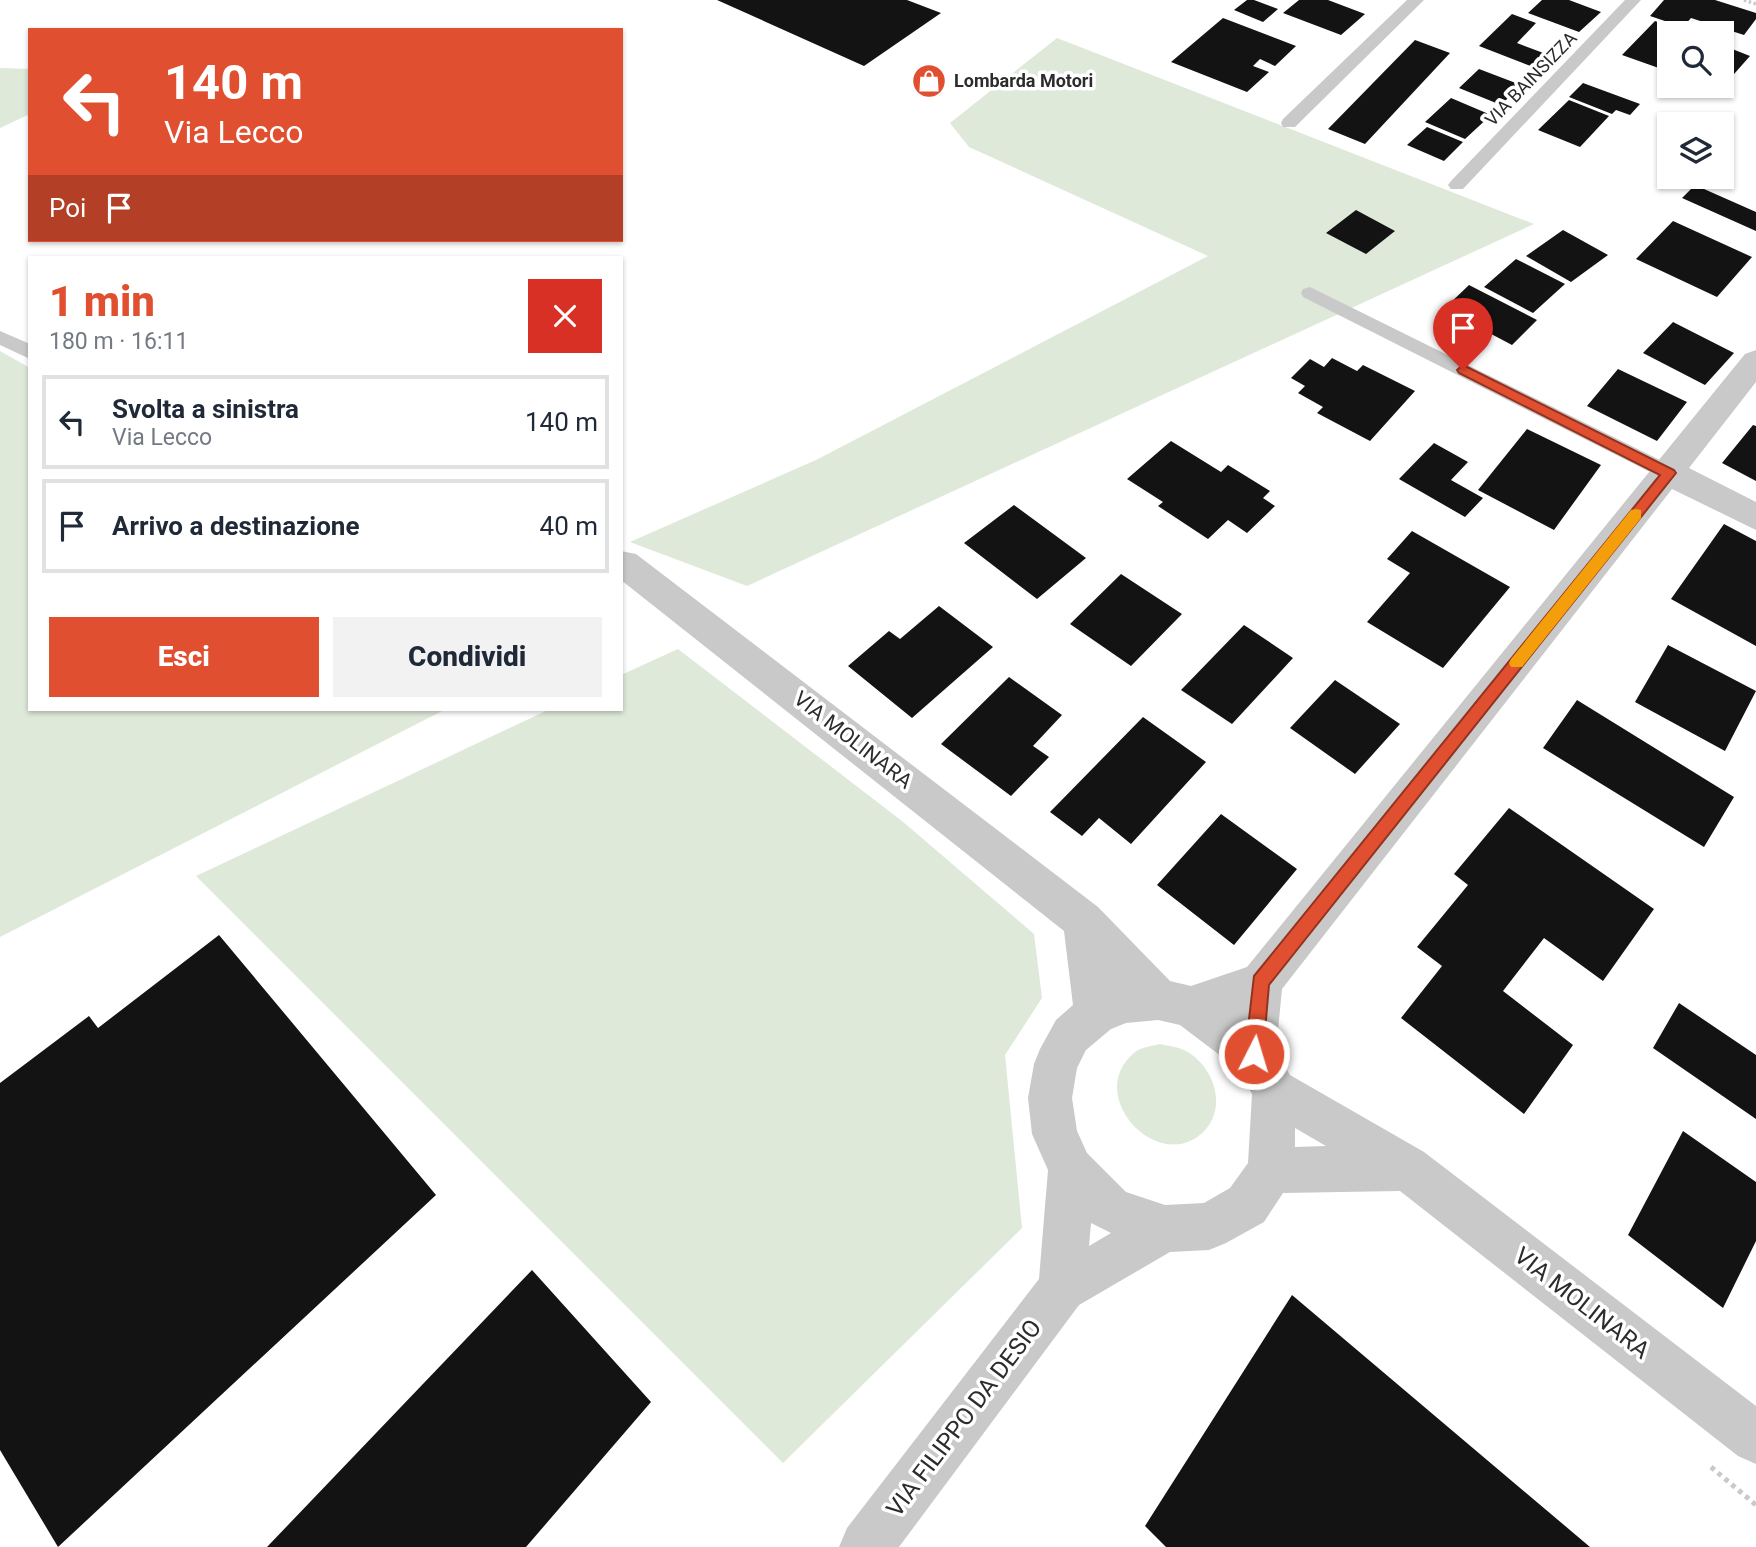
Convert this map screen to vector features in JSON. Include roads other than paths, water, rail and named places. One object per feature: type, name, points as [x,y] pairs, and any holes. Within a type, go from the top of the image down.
[{"type":"street","points":[[1261,982],[1271,1170],[1247,1205],[1209,1226],[1165,1230],[1111,1210],[1071,1169],[1055,1134],[1050,1098],[1056,1064],[1071,1035],[1096,1014],[1126,1002],[1175,1003],[1261,982],[1756,361]]},
{"type":"street","points":[[1669,473],[1756,517]]},
{"type":"street","name":"VIA MOLINARA","points":[[623,562],[1083,921],[1175,1003]]},
{"type":"street","points":[[1083,921],[1096,1014]]},
{"type":"street","points":[[1175,1003],[1264,1072]]},
{"type":"street","name":"VIA MOLINARA","points":[[1264,1072],[1408,1168],[1756,1438]]},
{"type":"street","points":[[1271,1170],[1408,1168]]},
{"type":"street","points":[[1062,1288],[1071,1169]]},
{"type":"street","name":"VIA FILIPPO DA DESIO","points":[[866,1547],[1062,1288],[1165,1230]]},
{"type":"lane","points":[[1289,124],[1416,0]]},
{"type":"lane","name":"VIA BAINSIZZA","points":[[1457,185],[1633,0]]},
{"type":"lane","points":[[1310,293],[1669,473]]},
{"type":"lane","points":[[0,337],[28,351]]},
{"type":"place","name":"Lombarda Motori","points":[[929,81]]}]
